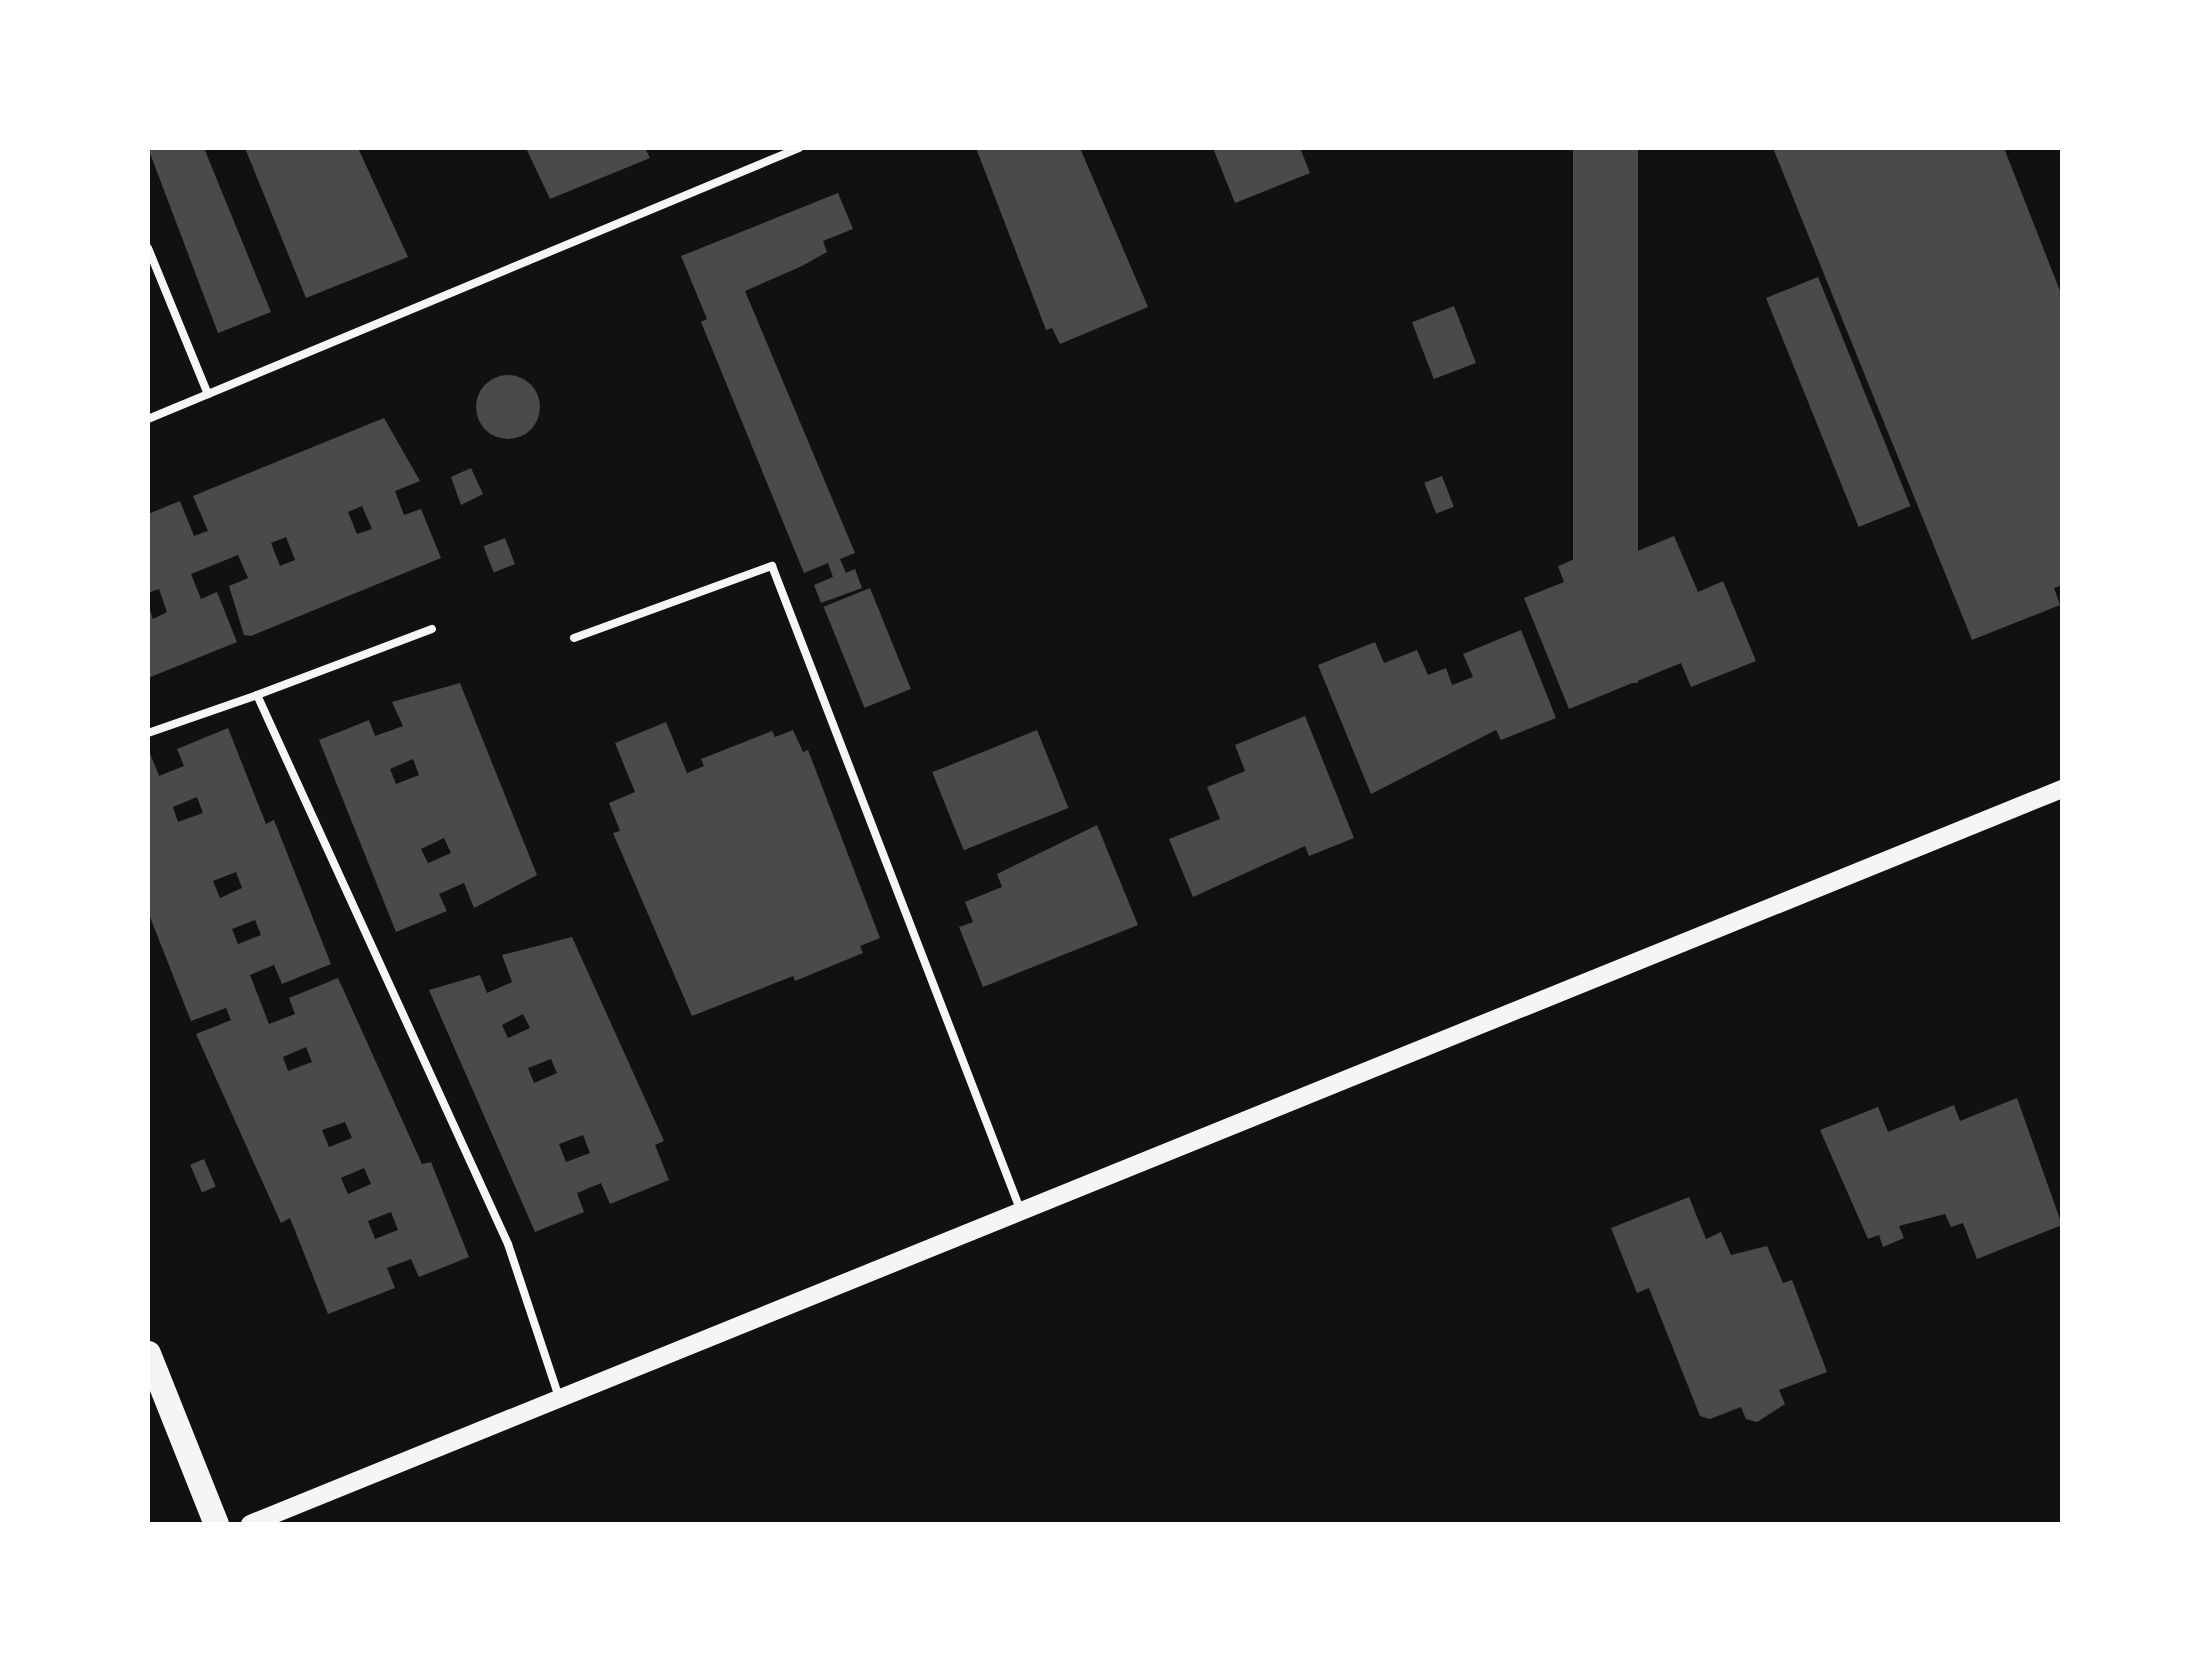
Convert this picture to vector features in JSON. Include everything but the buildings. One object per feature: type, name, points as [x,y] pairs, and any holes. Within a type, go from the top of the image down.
[{"type":"main road","points":[[148,1353],[216,1524]]},
{"type":"street","points":[[250,1524],[2062,789]]},
{"type":"lane","points":[[148,420],[784,150],[799,148]]},
{"type":"lane","points":[[148,248],[208,394]]},
{"type":"lane","points":[[574,638],[772,566],[1020,1209]]},
{"type":"lane","points":[[148,733],[432,630]]},
{"type":"lane","points":[[257,695],[508,1244],[559,1397]]}]
